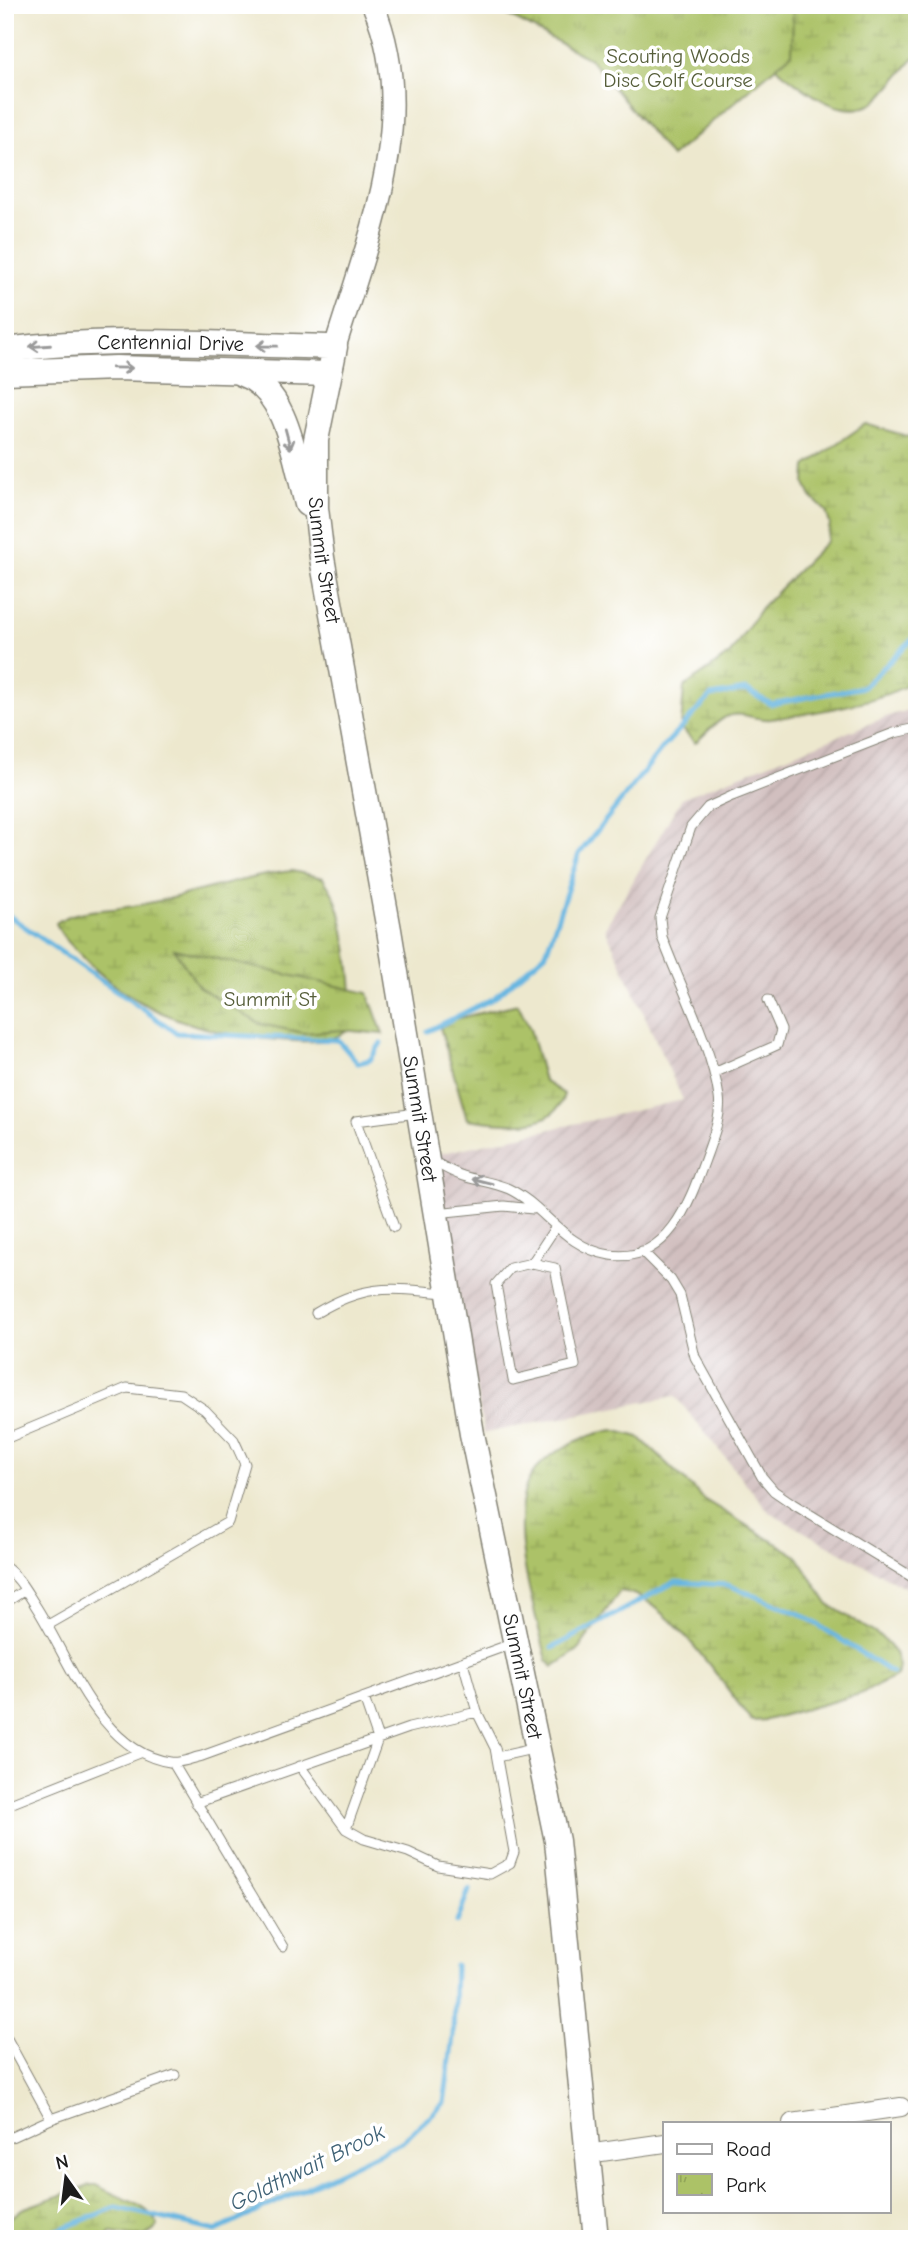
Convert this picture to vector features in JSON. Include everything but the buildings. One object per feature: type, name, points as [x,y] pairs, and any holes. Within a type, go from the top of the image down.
[{"type":"main road","name":"Centennial Drive","points":[[5,350],[124,343],[335,347]]},
{"type":"main road","name":"Summit Street","points":[[335,347],[321,410],[314,472],[322,558],[389,930],[472,1434],[539,1748],[560,1865],[596,2239]]},
{"type":"main road","name":"Centennial Drive","points":[[5,372],[116,368],[329,374]]},
{"type":"main road","points":[[235,371],[253,377],[268,389],[278,404],[322,558]]},
{"type":"street","name":"Summit Street","points":[[335,347],[377,206],[394,116],[390,66],[373,5]]},
{"type":"street","points":[[799,2122],[901,2107]]},
{"type":"street","points":[[587,2154],[663,2143]]},
{"type":"lane","points":[[425,1157],[462,1176],[511,1190],[555,1228],[589,1249],[610,1255],[653,1248],[674,1229],[694,1190],[715,1130],[720,1101],[714,1073],[662,937],[660,918],[691,827],[708,807],[732,796],[894,733],[917,728]]},
{"type":"lane","points":[[714,1073],[777,1045],[780,1030],[768,1000]]},
{"type":"lane","points":[[394,1227],[356,1121],[418,1113]]},
{"type":"lane","points":[[434,1213],[504,1206],[535,1209]]},
{"type":"lane","points":[[532,1263],[555,1268],[575,1365],[513,1380],[496,1284],[510,1268],[532,1263],[555,1228]]},
{"type":"lane","points":[[642,1251],[671,1280],[680,1295],[695,1357],[762,1477],[774,1491],[793,1504],[917,1580]]},
{"type":"lane","points":[[316,1313],[343,1297],[380,1287],[448,1293]]},
{"type":"lane","points":[[5,1439],[127,1388],[181,1394],[205,1410],[234,1440],[245,1464],[228,1522],[48,1625]]},
{"type":"lane","points":[[5,1567],[15,1574],[48,1625],[74,1678],[102,1717],[139,1753],[173,1763],[365,1698],[516,1642]]},
{"type":"lane","points":[[5,1602],[25,1590]]},
{"type":"lane","points":[[300,1766],[346,1829],[438,1866],[489,1874],[510,1863],[514,1852],[497,1757],[477,1712],[463,1662]]},
{"type":"lane","points":[[346,1829],[378,1739],[365,1698]]},
{"type":"lane","points":[[196,1803],[378,1739],[477,1712]]},
{"type":"lane","points":[[497,1757],[539,1748]]},
{"type":"lane","points":[[5,1806],[139,1753]]},
{"type":"lane","points":[[173,1763],[283,1947]]},
{"type":"lane","points":[[5,2035],[9,2049],[51,2119]]},
{"type":"lane","points":[[5,2140],[51,2119],[175,2074]]},
{"type":"shaded area","points":[[917,709],[917,1594],[770,1513],[675,1396],[484,1433],[433,1155],[683,1100],[605,928],[682,798],[894,714]]},
{"type":"green space","name":"Scouting Woods Disc Golf Course","points":[[489,5],[793,5],[792,53],[671,157],[590,59]]},
{"type":"green space","points":[[769,5],[917,5],[917,55],[881,97],[867,106],[852,109],[837,106],[821,100],[766,60]]},
{"type":"green space","points":[[865,424],[917,439],[917,680],[866,701],[827,710],[771,719],[730,716],[716,723],[695,743],[681,728],[684,687],[730,654],[761,608],[827,541],[830,524],[826,511],[811,497],[805,484],[806,466]]},
{"type":"green space","points":[[292,871],[323,878],[340,912],[350,968],[352,1007],[350,1022],[345,1031],[328,1040],[264,1039],[207,1029],[179,1020],[128,994],[104,977],[67,941],[56,923],[76,914],[136,906],[269,874]]},
{"type":"green space","name":"Summit St","points":[[174,949],[368,993],[383,1034],[342,1030],[304,1033],[260,1024],[199,987]]},
{"type":"green space","points":[[518,1004],[530,1029],[544,1081],[564,1094],[559,1107],[538,1121],[524,1123],[467,1119],[440,1027],[455,1019]]},
{"type":"green space","points":[[613,1430],[639,1437],[705,1500],[797,1556],[828,1604],[881,1637],[895,1653],[899,1666],[897,1676],[860,1694],[766,1720],[752,1721],[675,1624],[638,1596],[620,1591],[578,1650],[553,1667],[547,1660],[536,1619],[522,1550],[522,1506],[526,1486],[540,1465],[562,1448],[588,1436]]},
{"type":"green space","points":[[89,2185],[97,2185],[140,2206],[158,2226],[147,2235],[136,2237],[110,2233],[106,2239],[5,2239],[5,2222],[22,2209]]},
{"type":"waterway","points":[[428,1031],[494,998],[546,953],[579,854],[664,746],[711,696],[746,690],[771,704],[863,687],[917,635]]},
{"type":"waterway","points":[[5,913],[177,1033],[338,1040],[358,1063],[370,1060],[381,1043]]},
{"type":"waterway","name":"Goldthwait Brook","points":[[552,1648],[675,1582],[728,1585],[803,1615],[892,1673]]},
{"type":"waterway","name":"Goldthwait Brook","points":[[457,1922],[469,1890]]},
{"type":"waterway","name":"Goldthwait Brook","points":[[44,2239],[51,2233],[116,2207],[216,2231],[403,2141],[444,2103],[453,2037],[455,1965]]}]
